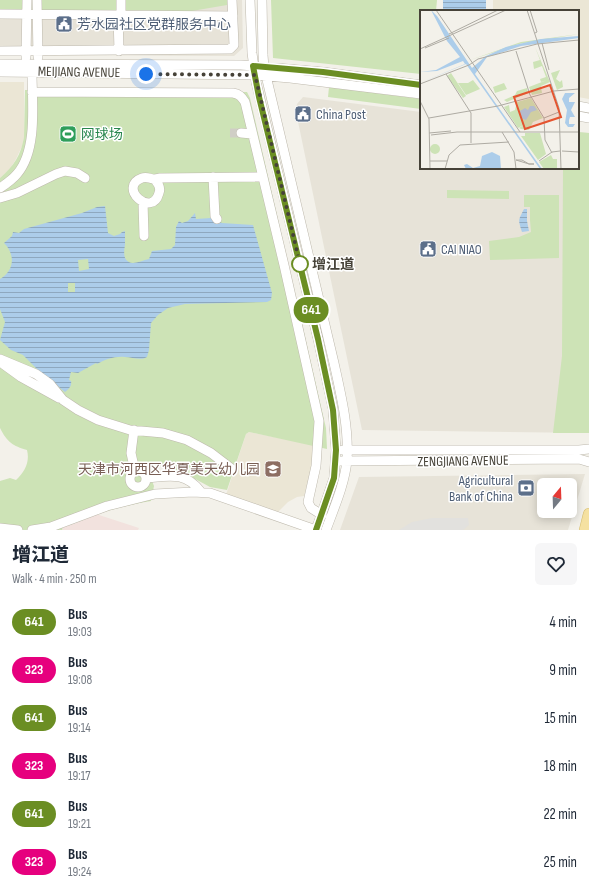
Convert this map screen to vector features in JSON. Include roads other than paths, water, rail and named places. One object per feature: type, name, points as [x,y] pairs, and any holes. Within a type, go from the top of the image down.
[{"type":"main road","points":[[585,530],[589,514]]},
{"type":"street","points":[[27,0],[26,51],[32,69]]},
{"type":"street","points":[[0,188],[18,174],[29,151],[32,126],[32,69],[37,51],[37,0]]},
{"type":"street","points":[[119,51],[121,0]]},
{"type":"street","points":[[0,51],[230,49],[234,45],[232,0]]},
{"type":"street","points":[[32,530],[51,527],[107,506],[155,494],[201,492],[210,493],[316,530],[334,478],[336,450],[333,410],[321,353],[254,71],[250,0]]},
{"type":"street","points":[[262,0],[263,55],[265,71],[340,389],[347,438],[347,461],[342,482],[326,530]]},
{"type":"street","points":[[0,14],[233,16]]},
{"type":"street","name":"MEIJIANG AVENUE","points":[[0,64],[32,69]]},
{"type":"street","name":"MEIJIANG AVENUE","points":[[0,72],[32,69],[323,72],[420,85]]},
{"type":"street","name":"MEIJIANG AVENUE","points":[[265,71],[290,78],[420,94]]},
{"type":"street","points":[[32,92],[240,94],[245,102],[286,272],[319,421],[316,466],[308,502],[311,508],[322,515]]},
{"type":"street","points":[[579,106],[589,108]]},
{"type":"street","points":[[579,116],[589,118]]},
{"type":"street","points":[[241,134],[252,134]]},
{"type":"street","points":[[0,198],[31,188],[56,174],[65,171],[76,173],[85,178]]},
{"type":"street","points":[[213,177],[215,216],[217,219]]},
{"type":"street","points":[[154,180],[160,178],[262,177]]},
{"type":"street","points":[[142,178],[151,178],[154,180],[159,186],[159,195],[149,203],[138,199],[135,195],[134,187],[136,183],[142,178]]},
{"type":"street","points":[[143,202],[144,236]]},
{"type":"street","points":[[0,359],[36,374],[50,384],[63,400]]},
{"type":"street","points":[[0,362],[21,377],[98,420],[115,426],[134,430],[163,433],[187,440],[211,453],[232,469]]},
{"type":"street","points":[[134,430],[131,453],[135,471]]},
{"type":"street","name":"ZENGJIANG AVENUE","points":[[336,450],[589,449]]},
{"type":"street","name":"ZENGJIANG AVENUE","points":[[336,462],[579,459],[589,462]]},
{"type":"street","points":[[135,471],[142,472],[146,478]]},
{"type":"street","points":[[135,471],[130,477],[131,482],[135,486],[144,484],[146,478]]},
{"type":"street","points":[[146,478],[170,476],[184,478],[195,484],[201,492]]},
{"type":"street","points":[[140,486],[142,497]]},
{"type":"street","points":[[0,528],[18,530]]},
{"type":"water","points":[[443,0],[486,0],[486,10],[443,10]]},
{"type":"water","points":[[105,206],[108,233],[114,236],[125,231],[124,256],[127,261],[133,263],[149,259],[152,251],[171,249],[175,245],[176,227],[179,221],[182,223],[188,221],[195,213],[196,219],[211,218],[222,223],[253,225],[272,293],[271,300],[267,302],[185,304],[168,308],[158,315],[151,323],[147,357],[139,359],[114,357],[97,364],[96,363],[78,373],[71,372],[69,380],[71,381],[71,384],[69,389],[65,392],[38,370],[23,355],[11,350],[0,340],[5,322],[0,309],[0,279],[8,272],[12,262],[8,248],[4,243],[12,236],[13,232],[19,233],[24,229],[82,213],[97,207]],"holes":[[[88,259],[89,269],[79,271],[78,260]],[[68,283],[75,283],[75,292],[68,292]]]},
{"type":"water","points":[[524,209],[527,209],[529,231],[522,232],[519,220]]},
{"type":"tunnel","points":[[230,133],[241,133]]},
{"type":"place","name":"芳水园社区党群服务中心","points":[[64,24]]},
{"type":"place","name":"China Post","points":[[303,114]]},
{"type":"place","name":"网球场","points":[[68,134]]},
{"type":"place","name":"CAI NIAO","points":[[428,249]]},
{"type":"place","name":"增江道","points":[[300,264]]},
{"type":"place","name":"天津市河西区华夏美天幼儿园","points":[[273,469]]},
{"type":"place","name":"Agricultural Bank of China","points":[[526,488]]}]
